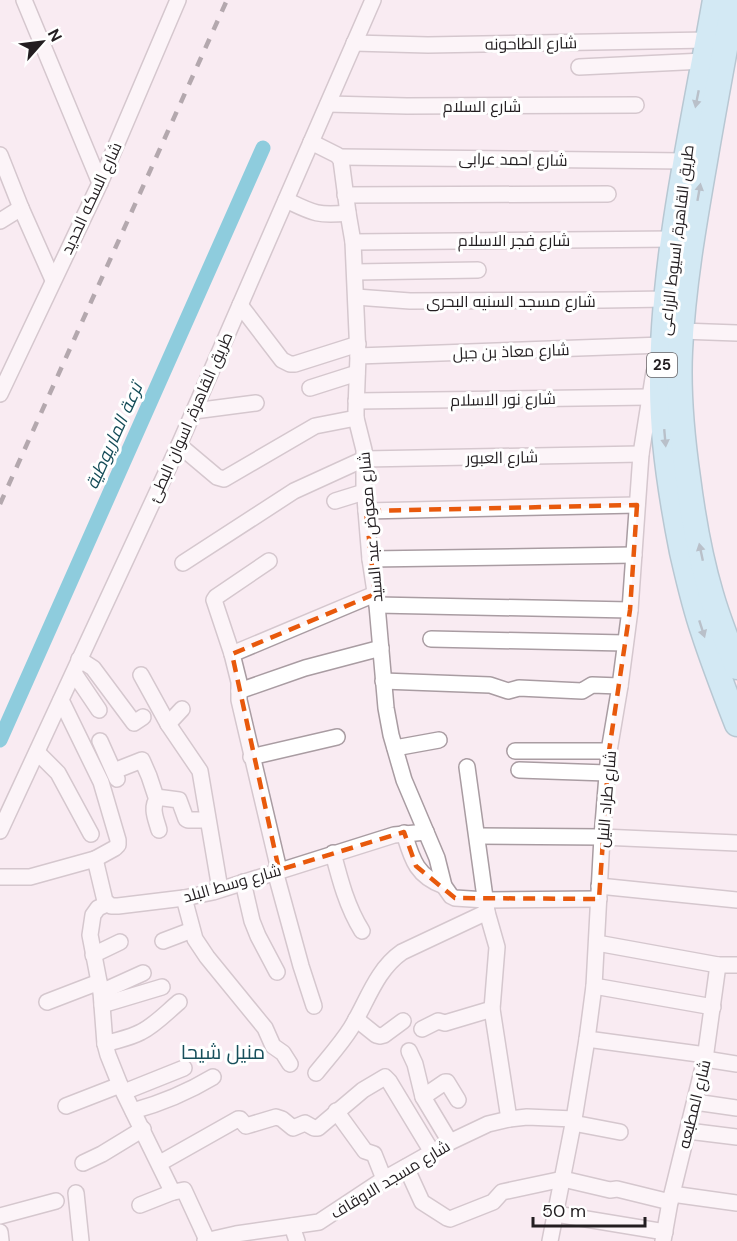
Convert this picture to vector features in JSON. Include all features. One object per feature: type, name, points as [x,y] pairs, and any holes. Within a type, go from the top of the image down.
[{"type":"highway","name":"طريق القاهرة, اسيوط الزراعى","points":[[715,0],[686,161],[666,298],[669,345],[680,379],[681,424],[695,526],[711,594],[737,667]]},
{"type":"highway","name":"طريق القاهرة, اسيوط الزراعى","points":[[734,0],[697,207],[684,295],[669,345],[662,388],[670,483],[692,595],[702,630],[737,724]]},
{"type":"street","points":[[24,0],[99,183]]},
{"type":"street","name":"شارع السكه الحديد","points":[[0,394],[99,183],[177,0]]},
{"type":"street","name":"طريق القاهرة, اسوان البطئ","points":[[0,831],[179,445],[373,0]]},
{"type":"street","name":"شارع الطاحونه","points":[[354,43],[706,51]]},
{"type":"street","points":[[579,67],[706,51]]},
{"type":"street","name":"شارع السلام","points":[[328,104],[636,105]]},
{"type":"street","points":[[311,142],[340,157]]},
{"type":"street","points":[[0,155],[53,280]]},
{"type":"street","name":"شارع احمد عرابى","points":[[340,157],[686,161]]},
{"type":"street","name":"شارع معوض عبد السيد","points":[[340,157],[353,242],[358,350],[356,418],[364,450],[364,492],[386,708],[404,780],[437,858],[444,886]]},
{"type":"street","points":[[345,195],[608,194]]},
{"type":"street","points":[[286,200],[320,215],[348,213]]},
{"type":"street","points":[[0,221],[21,208]]},
{"type":"street","name":"شارع فجر الاسلام","points":[[353,242],[674,239]]},
{"type":"street","points":[[355,272],[478,270]]},
{"type":"street","name":"شارع مسجد السنيه البحرى","points":[[356,297],[410,301],[666,298]]},
{"type":"street","name":"شارع معاذ بن جبل","points":[[240,305],[282,360],[295,364],[358,350],[669,345],[737,333]]},
{"type":"street","name":"شارع طراد النيل","points":[[550,1241],[574,1121],[594,986],[607,773],[630,610],[641,454],[653,374],[669,345]]},
{"type":"street","points":[[310,388],[357,373]]},
{"type":"street","name":"شارع نور الاسلام","points":[[356,401],[649,397]]},
{"type":"street","points":[[194,411],[255,403]]},
{"type":"street","points":[[179,445],[216,477],[224,479],[315,426],[356,418]]},
{"type":"street","name":"شارع العبور","points":[[364,459],[641,454]]},
{"type":"street","points":[[183,563],[294,491],[364,459]]},
{"type":"street","points":[[335,501],[364,492]]},
{"type":"street","points":[[366,511],[637,505]]},
{"type":"street","points":[[370,559],[634,555]]},
{"type":"street","points":[[269,561],[215,598],[239,682],[239,700],[277,871],[301,966],[314,1006]]},
{"type":"street","points":[[232,654],[376,600],[630,610]]},
{"type":"street","points":[[431,639],[625,643]]},
{"type":"street","points":[[239,691],[305,669],[381,648]]},
{"type":"street","points":[[77,666],[99,710]]},
{"type":"street","points":[[77,666],[93,668],[135,724],[143,717]]},
{"type":"street","points":[[141,675],[168,724],[200,771],[220,889]]},
{"type":"street","points":[[383,681],[490,685],[508,691],[519,688],[582,691],[592,685],[620,686]]},
{"type":"street","points":[[0,877],[30,877],[95,859],[118,845],[101,782],[61,700]]},
{"type":"street","points":[[168,724],[182,709]]},
{"type":"street","points":[[251,757],[337,737]]},
{"type":"street","points":[[395,748],[439,740]]},
{"type":"street","points":[[100,741],[115,775],[142,760],[154,795],[158,798],[179,800],[188,820],[207,820]]},
{"type":"street","points":[[515,752],[609,751]]},
{"type":"street","points":[[37,752],[63,780],[91,834]]},
{"type":"street","points":[[467,767],[486,906],[497,947],[492,1009],[509,1119]]},
{"type":"street","points":[[519,770],[607,773]]},
{"type":"street","points":[[158,798],[154,803],[154,809],[159,830]]},
{"type":"street","name":"شارع وسط البلد","points":[[107,904],[118,906],[184,898],[394,835],[426,832]]},
{"type":"street","points":[[404,833],[416,866],[424,876],[444,886],[448,894],[455,898],[486,906],[599,892],[737,900]]},
{"type":"street","points":[[478,836],[602,837],[737,843]]},
{"type":"street","points":[[333,853],[348,905],[362,931]]},
{"type":"street","points":[[95,859],[107,904],[98,908],[93,915],[90,935],[100,993],[105,1044],[122,1088],[173,1192]]},
{"type":"street","points":[[243,882],[252,921],[277,972]]},
{"type":"street","points":[[184,898],[195,939],[265,1028],[273,1046],[283,1053],[290,1064]]},
{"type":"street","points":[[316,1072],[349,1032],[384,968],[392,959],[486,906]]},
{"type":"street","points":[[163,941],[192,930]]},
{"type":"street","points":[[93,955],[120,942]]},
{"type":"street","points":[[597,943],[718,965],[737,965]]},
{"type":"street","name":"شارع المطبعه","points":[[664,1237],[671,1198],[706,1057],[718,965]]},
{"type":"street","points":[[100,993],[143,973]]},
{"type":"street","points":[[594,986],[713,1007]]},
{"type":"street","points":[[47,1002],[100,993],[162,987]]},
{"type":"street","points":[[105,1044],[142,1032],[179,1002]]},
{"type":"street","points":[[422,1029],[438,1021],[445,1023],[492,1009]]},
{"type":"street","points":[[356,1019],[380,1036],[403,1021]]},
{"type":"street","points":[[587,1039],[706,1057],[737,1064]]},
{"type":"street","points":[[409,1051],[415,1064],[423,1096],[450,1142]]},
{"type":"street","points":[[66,1106],[184,1068]]},
{"type":"street","points":[[134,1111],[175,1097],[213,1077]]},
{"type":"street","points":[[159,1163],[238,1119],[247,1126],[279,1117],[293,1128],[306,1123],[318,1128],[363,1090],[383,1078],[387,1078],[432,1152]]},
{"type":"street","points":[[423,1096],[447,1082],[458,1100]]},
{"type":"street","points":[[695,1102],[737,1108]]},
{"type":"street","points":[[336,1112],[365,1150],[374,1154],[384,1179]]},
{"type":"street","name":"شارع مسجد الاوقاف","points":[[211,1240],[236,1234],[319,1222],[384,1179],[450,1142],[478,1128],[509,1119],[527,1117],[574,1121],[620,1132]]},
{"type":"street","points":[[83,1163],[143,1129]]},
{"type":"street","points":[[688,1131],[737,1137]]},
{"type":"street","points":[[406,1167],[422,1202],[450,1219],[493,1202],[502,1192],[562,1179],[610,1190],[737,1203]]},
{"type":"street","points":[[140,1205],[184,1190],[211,1240]]},
{"type":"street","points":[[76,1193],[81,1241]]},
{"type":"street","points":[[0,1216],[56,1201]]},
{"type":"street","points":[[556,1214],[664,1237]]},
{"type":"street","points":[[292,1226],[297,1241]]},
{"type":"street","points":[[0,1232],[1,1241]]},
{"type":"highlighted area","points":[[637,505],[630,610],[609,751],[599,899],[455,898],[416,866],[404,832],[279,870],[232,654],[375,594],[366,511]]},
{"type":"waterway","name":"ترعة الماريوطية","points":[[0,740],[263,148]]},
{"type":"railway","points":[[0,504],[227,0]]},
{"type":"district","name":"منيل شيحا","points":[[223,1052]]}]
